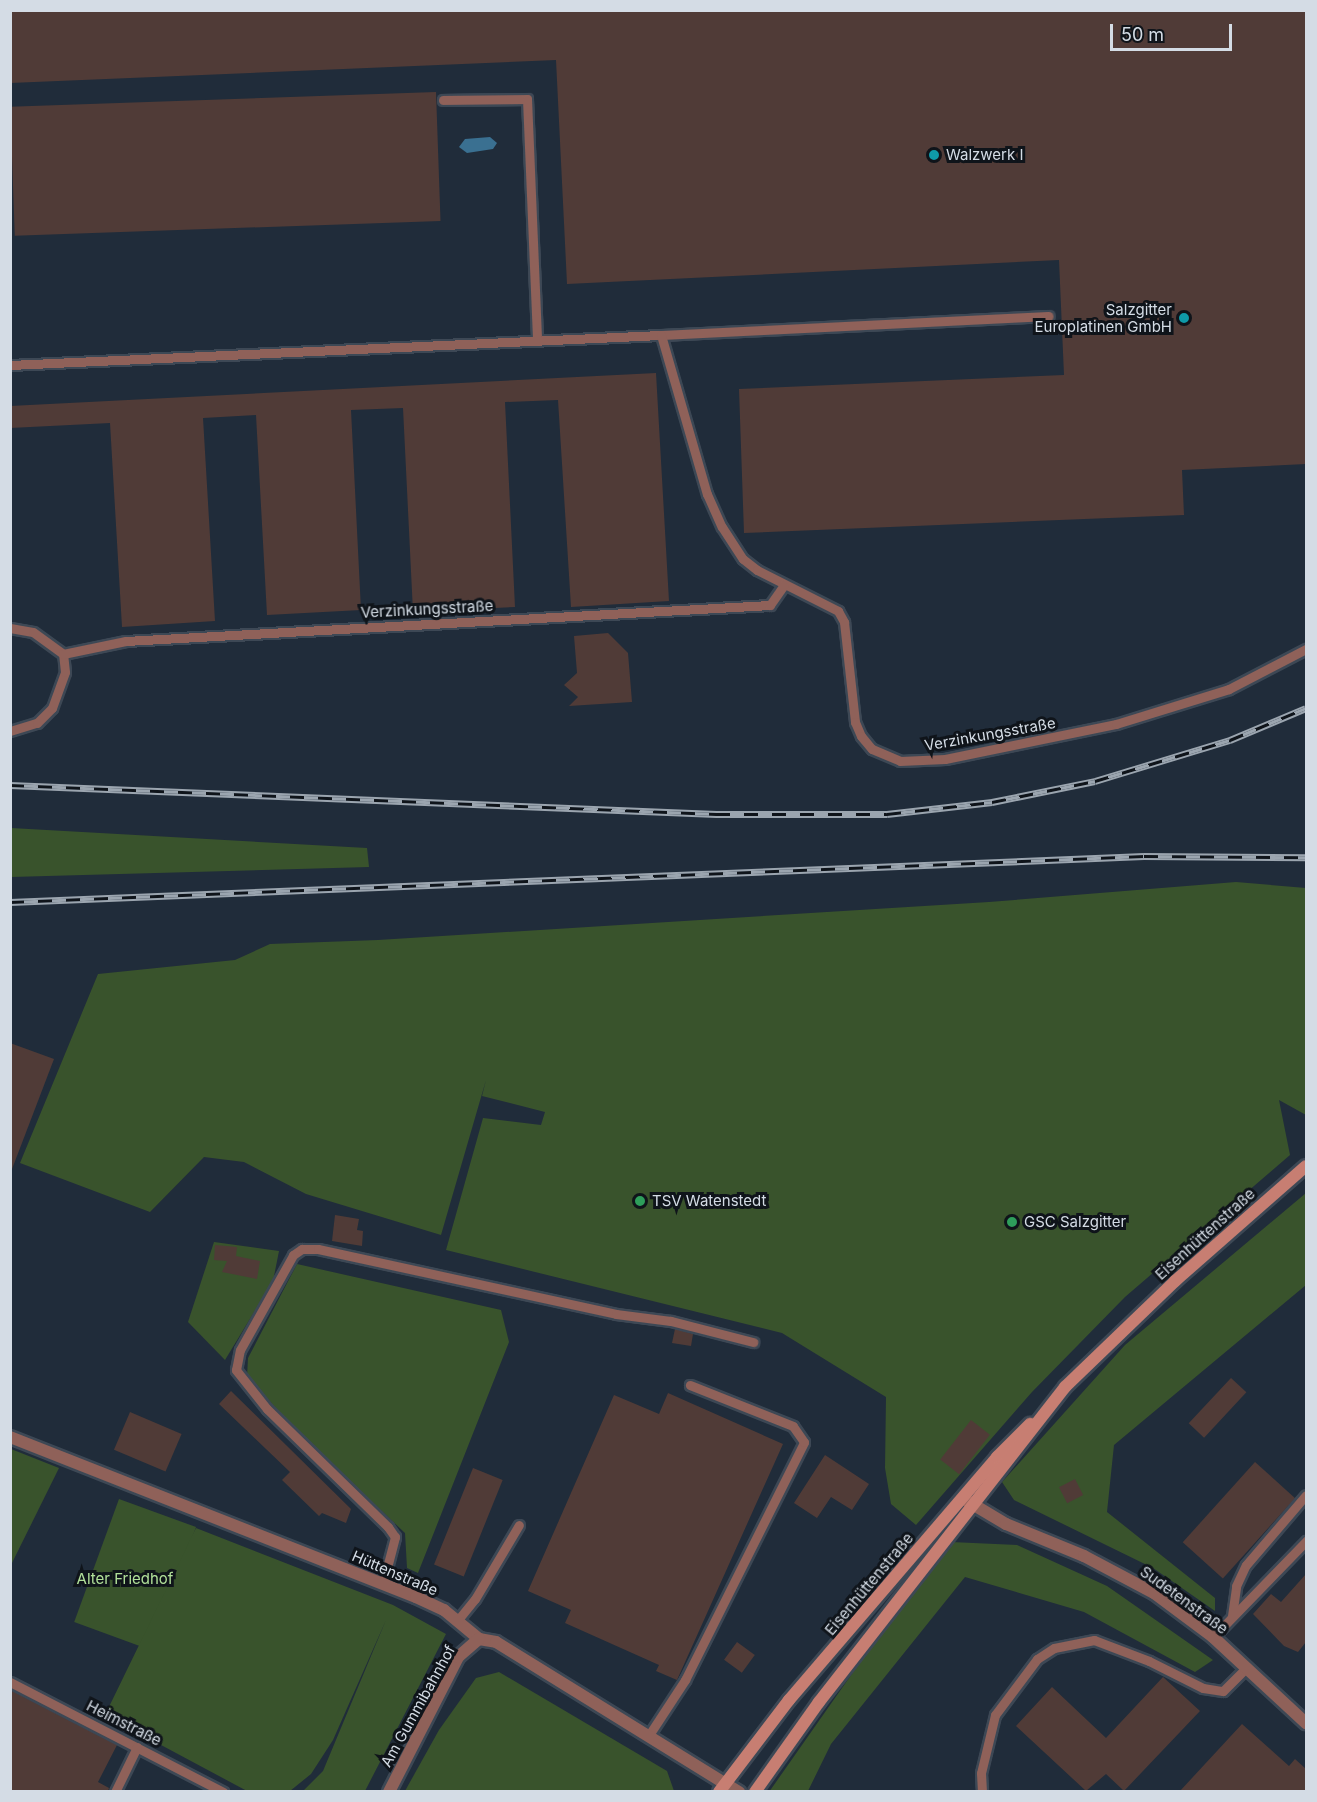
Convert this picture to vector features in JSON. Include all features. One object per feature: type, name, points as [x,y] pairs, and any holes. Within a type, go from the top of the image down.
[{"type":"street","name":"Eisenhüttenstraße","points":[[722,1786],[1004,1449],[1167,1288],[1306,1166]]},
{"type":"street","name":"Eisenhüttenstraße","points":[[755,1791],[832,1684],[1051,1404]]},
{"type":"street","name":"Hüttenstraße","points":[[10,1437],[382,1583],[444,1610],[479,1640],[495,1642],[649,1735],[722,1786],[739,1791]]},
{"type":"street","name":"Sudetenstraße","points":[[962,1497],[972,1506],[1124,1575],[1213,1637],[1306,1723]]},
{"type":"street","name":"Am Gummibahnhof","points":[[389,1791],[458,1657],[479,1640]]},
{"type":"lane","points":[[443,100],[526,99],[537,341]]},
{"type":"lane","points":[[10,365],[1049,316]]},
{"type":"lane","name":"Verzinkungsstraße","points":[[661,335],[707,494],[722,527],[743,559],[784,585],[838,611],[844,622],[855,722],[861,736],[872,749],[900,761],[968,755],[1116,724],[1229,689],[1306,649]]},
{"type":"lane","name":"Verzinkungsstraße","points":[[63,654],[126,641],[770,605],[784,585]]},
{"type":"lane","points":[[10,628],[33,632],[63,654],[64,672],[52,708],[37,723],[10,731]]},
{"type":"lane","points":[[382,1583],[395,1537],[388,1527],[267,1409],[236,1370],[240,1350],[293,1255],[302,1249],[318,1249],[616,1314],[671,1321],[753,1342]]},
{"type":"lane","points":[[649,1735],[686,1680],[804,1442],[793,1426],[690,1384]]},
{"type":"lane","points":[[1232,1616],[1236,1586],[1246,1565],[1306,1495]]},
{"type":"lane","points":[[457,1621],[475,1599],[519,1525]]},
{"type":"lane","points":[[1213,1637],[1306,1541]]},
{"type":"lane","points":[[982,1791],[981,1773],[995,1715],[1037,1659],[1054,1648],[1094,1640],[1149,1661],[1203,1688],[1223,1691],[1247,1667]]},
{"type":"lane","name":"Heimstraße","points":[[10,1682],[223,1791]]},
{"type":"lane","points":[[115,1791],[137,1747]]},
{"type":"green space","points":[[11,828],[367,848],[369,867],[11,877]]},
{"type":"green space","name":"GSC Salzgitter","points":[[1236,882],[1306,888],[1306,1115],[1279,1100],[1290,1155],[1125,1297],[1032,1392],[916,1525],[891,1504],[885,1468],[886,1397],[782,1333],[446,1250],[483,1118],[541,1125],[545,1112],[482,1096],[486,1080],[441,1235],[306,1194],[244,1162],[204,1157],[150,1212],[20,1163],[98,974],[235,960],[270,944],[378,940],[989,902]]},
{"type":"green space","points":[[1306,1193],[1306,1285],[1114,1445],[1107,1512],[1215,1598],[1215,1611],[1153,1568],[1014,1500],[1002,1482],[1125,1345]]},
{"type":"green space","points":[[214,1242],[279,1251],[273,1281],[225,1360],[188,1322]]},
{"type":"green space","points":[[297,1264],[501,1310],[509,1342],[418,1573],[407,1568],[405,1533],[305,1439],[247,1377],[248,1358]]},
{"type":"green space","points":[[11,1449],[59,1468],[11,1565]]},
{"type":"green space","name":"Alter Friedhof","points":[[119,1499],[196,1527],[151,1650],[74,1622]]},
{"type":"green space","points":[[196,1528],[393,1605],[446,1634],[365,1791],[303,1791],[323,1771],[386,1620],[333,1740],[311,1774],[290,1791],[247,1791],[105,1715]]},
{"type":"green space","points":[[951,1542],[1017,1545],[1107,1586],[1213,1660],[1195,1672],[1084,1612],[965,1577],[831,1744],[808,1791],[769,1792],[917,1581]]},
{"type":"green space","points":[[499,1672],[667,1771],[674,1791],[405,1791],[439,1730],[476,1678]]},
{"type":"water","points":[[490,137],[497,143],[493,149],[467,153],[459,147],[465,139]]},
{"type":"building","points":[[10,10],[1306,10],[1306,464],[1182,470],[1184,515],[744,533],[739,389],[1064,375],[1059,260],[567,284],[556,60],[10,83]]},
{"type":"building","points":[[436,92],[441,221],[15,236],[10,107]]},
{"type":"building","points":[[656,373],[669,601],[571,607],[558,400],[505,402],[515,607],[413,612],[403,408],[351,410],[361,610],[267,615],[256,415],[203,418],[215,621],[122,627],[110,423],[10,428],[10,406]]},
{"type":"building","points":[[608,633],[628,653],[632,702],[569,706],[578,697],[564,685],[577,673],[574,636]]},
{"type":"building","points":[[10,1043],[54,1059],[12,1169],[10,1169]]},
{"type":"building","points":[[335,1215],[359,1219],[357,1230],[363,1231],[362,1246],[332,1241]]},
{"type":"building","points":[[215,1245],[237,1247],[236,1256],[260,1261],[257,1279],[222,1272],[227,1261],[214,1260]]},
{"type":"building","points":[[675,1329],[693,1334],[691,1346],[672,1343]]},
{"type":"building","points":[[1231,1378],[1246,1392],[1204,1438],[1189,1423]]},
{"type":"building","points":[[231,1391],[351,1509],[346,1523],[322,1513],[319,1516],[282,1480],[290,1472],[219,1404]]},
{"type":"building","points":[[668,1393],[783,1444],[677,1680],[656,1671],[659,1665],[565,1623],[571,1610],[528,1591],[614,1395],[659,1414]]},
{"type":"building","points":[[130,1412],[182,1434],[166,1472],[114,1450]]},
{"type":"building","points":[[971,1420],[990,1435],[959,1474],[940,1459]]},
{"type":"building","points":[[825,1455],[869,1484],[852,1510],[831,1497],[817,1518],[794,1503]]},
{"type":"building","points":[[1255,1462],[1295,1498],[1223,1578],[1183,1542]]},
{"type":"building","points":[[473,1468],[503,1480],[464,1576],[434,1564]]},
{"type":"building","points":[[1075,1479],[1083,1495],[1067,1503],[1059,1487]]},
{"type":"building","points":[[1306,1574],[1306,1642],[1298,1652],[1284,1646],[1253,1614],[1271,1594],[1281,1602]]},
{"type":"building","points":[[737,1642],[755,1655],[742,1673],[724,1660]]},
{"type":"building","points":[[1163,1677],[1200,1711],[1124,1791],[1106,1774],[1086,1791],[1016,1726],[1052,1687],[1106,1738]]},
{"type":"building","points":[[10,1690],[117,1745],[98,1782],[109,1788],[108,1791],[10,1791]]},
{"type":"building","points":[[1242,1724],[1289,1766],[1295,1759],[1306,1769],[1306,1791],[1180,1791]]},
{"type":"railway","points":[[10,785],[716,814],[887,814],[992,802],[1095,781],[1230,740],[1306,708]]},
{"type":"railway","points":[[10,902],[1144,856],[1306,857]]},
{"type":"place","name":"Walzwerk I","points":[[934,155]]},
{"type":"place","name":"Salzgitter Europlatinen GmbH","points":[[1184,318]]},
{"type":"place","name":"TSV Watenstedt","points":[[640,1201]]},
{"type":"place","name":"GSC Salzgitter","points":[[1012,1222]]}]
